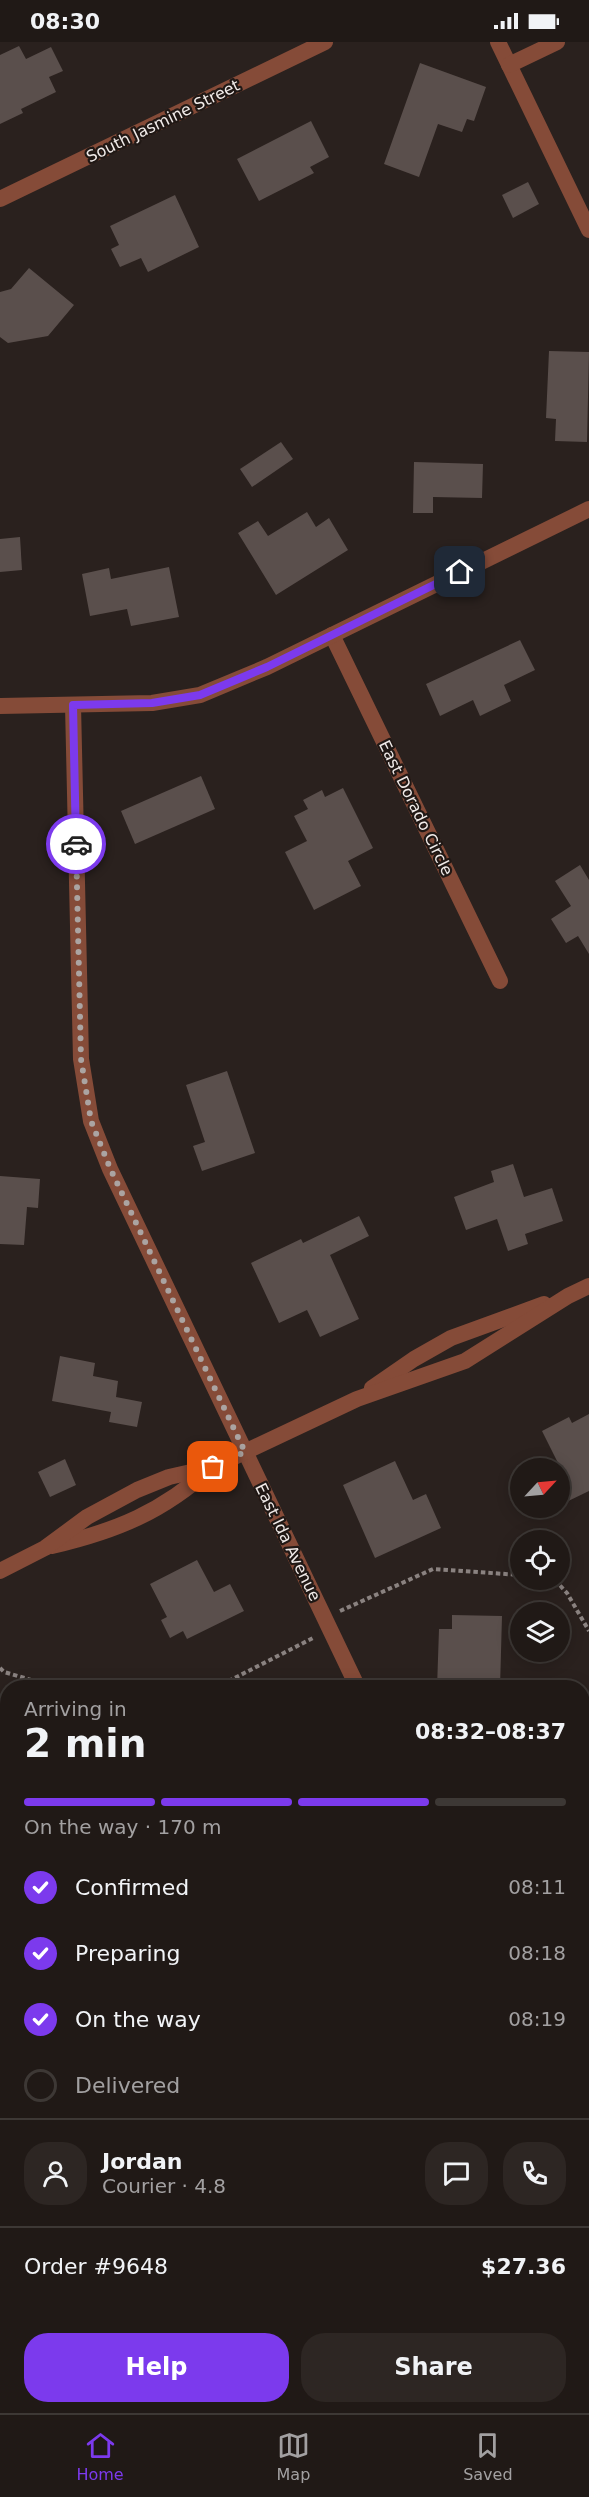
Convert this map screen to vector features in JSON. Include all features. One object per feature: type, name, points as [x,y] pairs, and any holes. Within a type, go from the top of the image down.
[{"type":"street","name":"South Jasmine Street","points":[[0,199],[326,42]]},
{"type":"street","points":[[498,42],[589,230]]},
{"type":"street","points":[[509,65],[557,42]]},
{"type":"street","points":[[0,706],[152,703],[200,695],[229,685],[589,509]]},
{"type":"street","name":"East Dorado Circle","points":[[332,635],[500,981]]},
{"type":"street","name":"East Ida Avenue","points":[[73,705],[81,1059],[87,1103],[110,1168],[354,1680]]},
{"type":"street","points":[[357,1399],[414,1359],[450,1338],[568,1296],[589,1286]]},
{"type":"street","points":[[0,1570],[45,1548],[87,1517],[137,1490],[169,1477],[213,1467],[357,1399],[465,1361],[568,1296]]},
{"type":"street","points":[[45,1548],[97,1534],[146,1514],[178,1497],[213,1467]]},
{"type":"path","points":[[229,1680],[423,1571],[433,1569],[510,1574]]},
{"type":"path","points":[[564,1590],[589,1632]]},
{"type":"path","points":[[0,1668],[4,1672],[31,1680]]},
{"type":"building","points":[[19,46],[26,59],[51,47],[63,71],[49,77],[56,92],[21,109],[23,113],[0,124],[0,55]]},
{"type":"building","points":[[420,63],[486,87],[474,121],[467,119],[462,132],[438,124],[419,177],[384,164]]},
{"type":"building","points":[[311,121],[329,157],[310,167],[314,173],[259,201],[237,159]]},
{"type":"building","points":[[528,182],[539,204],[513,218],[502,195]]},
{"type":"building","points":[[175,195],[199,247],[148,272],[141,258],[120,267],[111,249],[119,245],[110,226]]},
{"type":"building","points":[[29,268],[74,305],[48,336],[8,343],[0,337],[0,292],[11,289]]},
{"type":"building","points":[[549,351],[589,352],[587,442],[555,441],[556,419],[546,418]]},
{"type":"building","points":[[281,442],[293,459],[252,487],[240,469]]},
{"type":"building","points":[[414,462],[483,464],[482,498],[433,497],[433,513],[413,513]]},
{"type":"building","points":[[307,512],[316,527],[329,518],[348,550],[276,595],[238,533],[258,521],[268,536]]},
{"type":"building","points":[[20,537],[22,570],[0,572],[0,539]]},
{"type":"building","points":[[169,567],[179,617],[131,626],[127,609],[90,616],[82,574],[109,568],[111,579]]},
{"type":"building","points":[[520,640],[535,670],[504,685],[511,701],[480,716],[473,700],[440,716],[426,684]]},
{"type":"building","points":[[201,776],[215,809],[135,844],[121,811]]},
{"type":"building","points":[[343,788],[373,848],[348,861],[361,886],[314,910],[285,852],[307,841],[294,816],[308,809],[303,800],[322,790],[325,797]]},
{"type":"building","points":[[580,865],[589,880],[589,954],[578,936],[566,943],[551,919],[571,906],[555,881]]},
{"type":"building","points":[[227,1071],[255,1153],[202,1171],[193,1146],[205,1142],[186,1085]]},
{"type":"building","points":[[513,1164],[524,1197],[552,1188],[563,1221],[525,1234],[528,1244],[508,1251],[497,1219],[466,1230],[454,1197],[494,1182],[491,1171]]},
{"type":"building","points":[[0,1176],[40,1179],[38,1208],[27,1207],[24,1245],[0,1244]]},
{"type":"building","points":[[359,1216],[369,1236],[330,1255],[359,1319],[320,1337],[307,1310],[279,1323],[251,1263],[301,1239],[303,1243]]},
{"type":"building","points":[[60,1356],[95,1363],[93,1376],[118,1381],[116,1397],[142,1402],[137,1427],[109,1422],[111,1412],[52,1401]]},
{"type":"building","points":[[589,1414],[589,1491],[570,1500],[570,1458],[556,1458],[542,1431],[569,1417],[572,1423]]},
{"type":"building","points":[[65,1459],[76,1485],[50,1497],[38,1472]]},
{"type":"building","points":[[395,1461],[413,1500],[426,1494],[441,1528],[375,1558],[343,1485]]},
{"type":"building","points":[[197,1560],[214,1592],[230,1584],[244,1611],[187,1639],[183,1631],[170,1638],[161,1620],[167,1617],[150,1584]]},
{"type":"building","points":[[452,1615],[502,1616],[500,1680],[437,1680],[439,1629],[452,1629]]},
{"type":"way so far","points":[[76,844],[81,1059],[87,1103],[91,1121],[110,1168],[245,1452],[213,1467]]},
{"type":"route","points":[[76,844],[73,705],[152,703],[200,695],[229,685],[460,572]]}]
